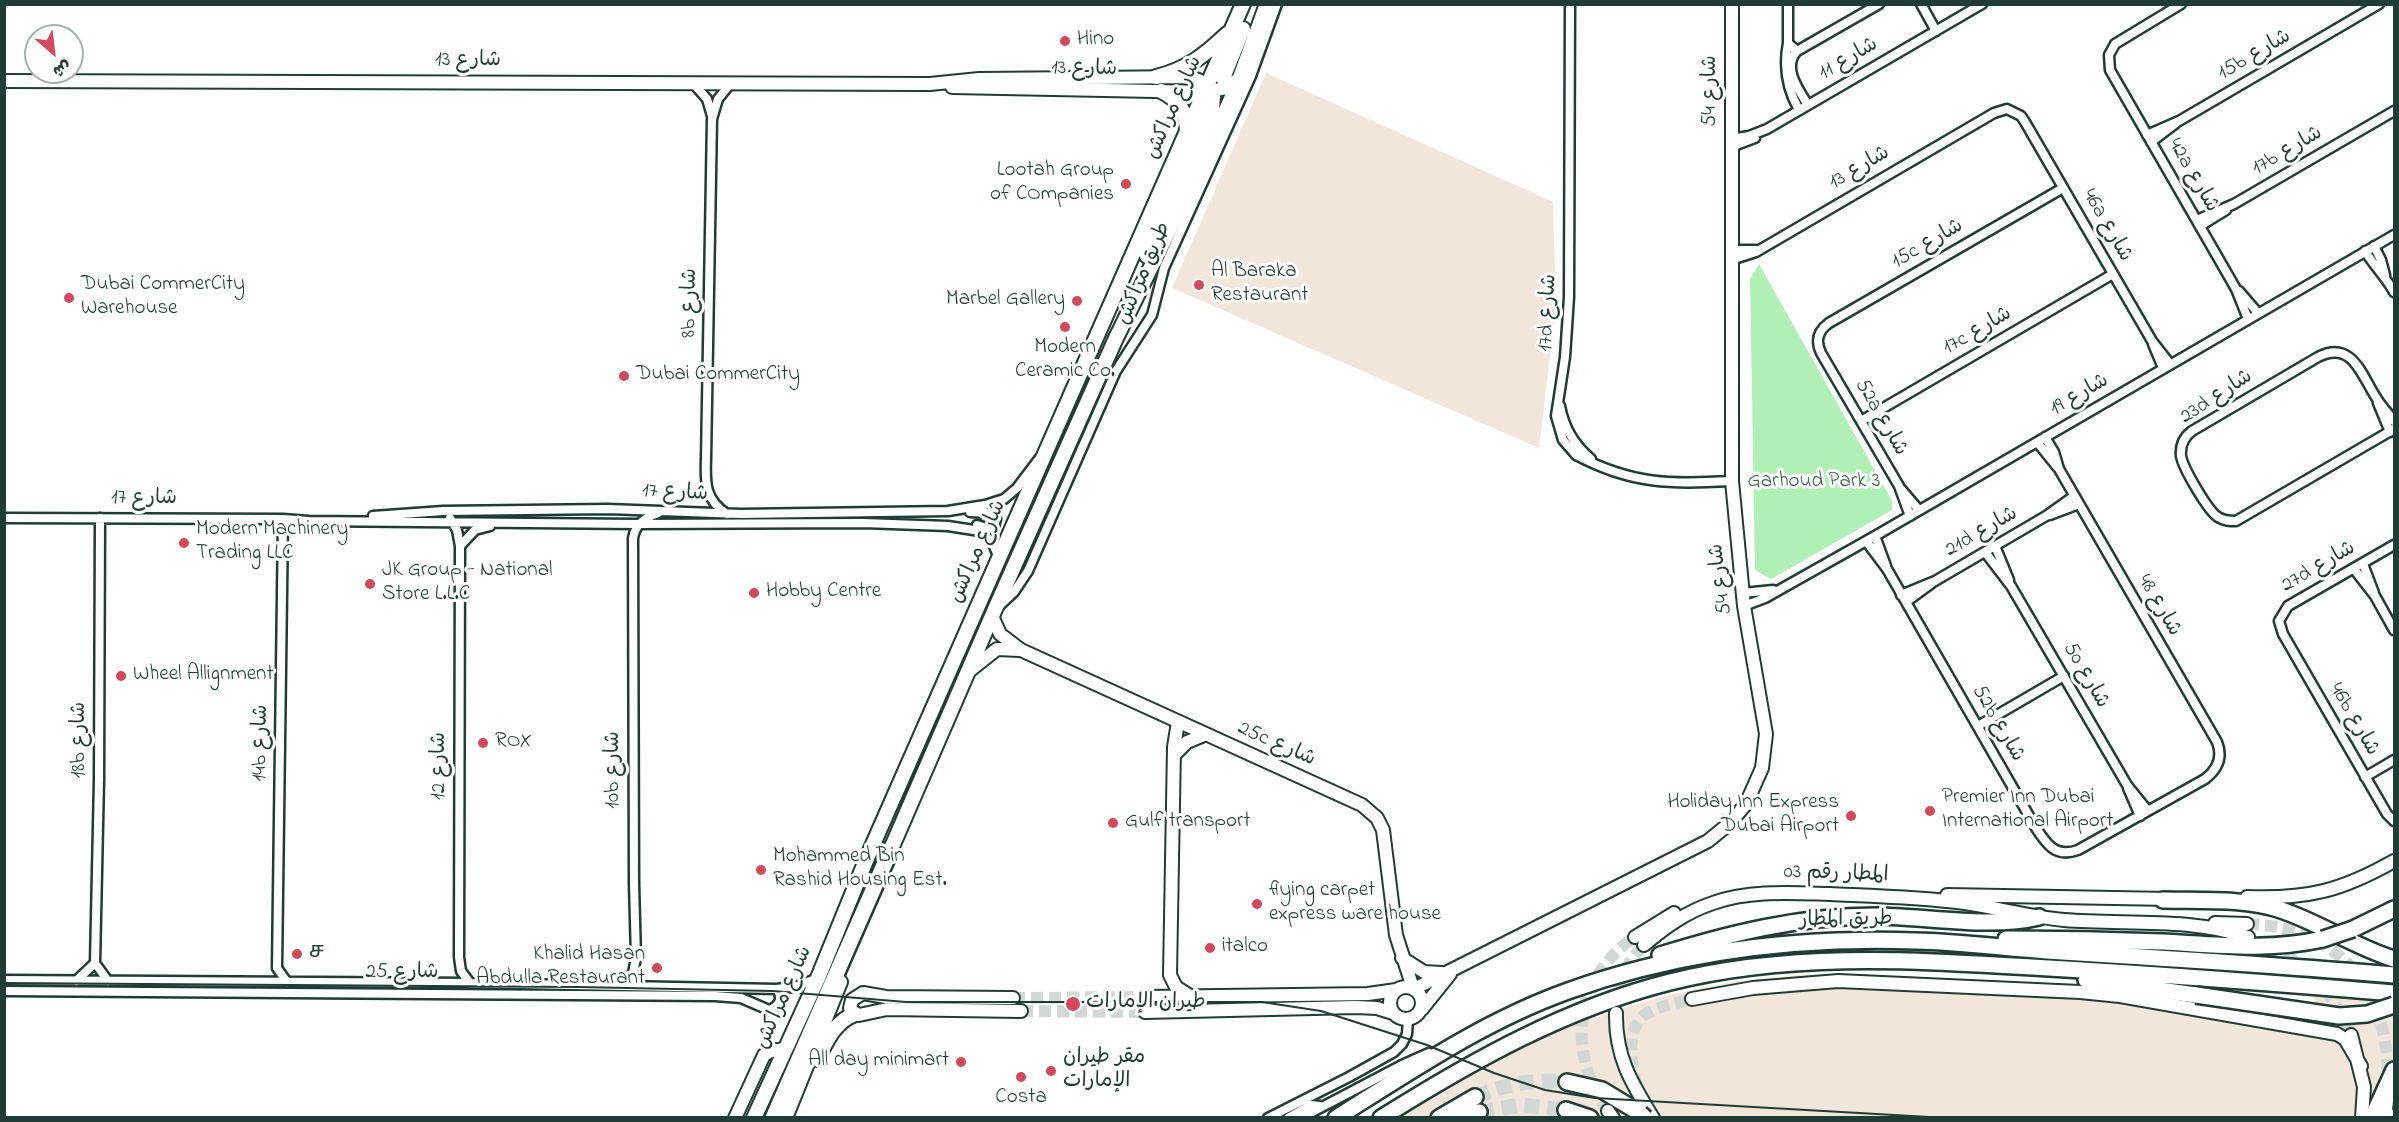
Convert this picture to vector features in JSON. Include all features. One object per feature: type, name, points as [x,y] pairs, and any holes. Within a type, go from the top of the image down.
[{"type":"highway","points":[[774,1118],[891,849]]},
{"type":"highway","points":[[2163,900],[2266,906],[2296,916],[2349,942],[2394,959]]},
{"type":"highway","points":[[1954,943],[1994,939],[2102,940],[2264,948],[2296,945],[2323,939],[2353,929],[2394,909]]},
{"type":"highway","points":[[1593,983],[1617,969],[1660,955],[1732,934],[1789,922],[1857,916],[2004,921],[2039,916]]},
{"type":"highway","name":"طريق المطار","points":[[1336,1118],[1450,1047],[1520,1011],[1593,983],[1685,958],[1760,946],[1852,940],[1954,943],[2394,975]]},
{"type":"highway","name":"طريق المطار","points":[[1381,1118],[1525,1035],[1595,1005],[1669,982],[1731,969],[1806,961],[1879,960],[2226,978],[2394,993]]},
{"type":"highway","points":[[1995,965],[2044,976],[2116,983],[2339,1016],[2367,1014],[2394,1005]]},
{"type":"highway","points":[[2372,1118],[2394,1070]]},
{"type":"highway","points":[[1567,1082],[1602,1090],[1645,1114]]},
{"type":"highway","points":[[1439,1118],[1473,1109]]},
{"type":"highway","points":[[1566,1110],[1590,1118]]},
{"type":"main road","name":"شارع مراكش","points":[[754,1118],[818,978],[867,858],[1244,4]]},
{"type":"main road","points":[[1238,83],[1230,85],[1223,78],[1253,4]]},
{"type":"main road","name":"شارع مراكش","points":[[832,1002],[883,880],[891,849],[994,612],[1116,338],[1238,83],[1267,4]]},
{"type":"main road","points":[[1156,77],[1192,64],[1233,29]]},
{"type":"main road","points":[[1145,279],[1146,258],[1212,107],[1208,89]]},
{"type":"main road","points":[[1161,92],[1174,99],[1183,111],[1187,133]]},
{"type":"main road","points":[[790,1118],[831,1019],[832,1002]]},
{"type":"main road","points":[[785,1118],[832,1002]]},
{"type":"main road","points":[[806,1082],[832,1031],[855,1014]]},
{"type":"street","name":"طريق مراكش","points":[[994,612],[1014,592],[1028,571],[1116,371],[1152,315],[1164,268],[1251,76],[1277,4]]},
{"type":"street","name":"17d شارع","points":[[1570,4],[1569,297],[1560,397],[1556,416],[1563,440],[1576,455],[1638,479],[1676,484],[1732,482]]},
{"type":"street","name":"شارع 54","points":[[1414,989],[1708,841],[1740,812],[1756,785],[1762,768],[1766,734],[1743,599],[1732,482],[1732,4]]},
{"type":"street","points":[[1788,4],[1787,87],[1804,108]]},
{"type":"street","points":[[1804,108],[1790,66],[1792,56],[1879,4]]},
{"type":"street","points":[[1921,4],[1936,31]]},
{"type":"street","name":"42a شارع","points":[[2181,4],[2128,35],[2110,50],[2109,61],[2114,77],[2236,289],[2248,319]]},
{"type":"street","name":"15b شارع","points":[[2149,138],[2379,4]]},
{"type":"street","name":"شارع 11","points":[[1731,143],[1754,138],[1977,6]]},
{"type":"street","points":[[1788,43],[1797,51]]},
{"type":"street","name":"شارع 13","points":[[930,84],[979,78],[1191,77],[1208,89]]},
{"type":"street","name":"شارع 13","points":[[4,81],[930,84],[946,87],[1161,92],[1208,89],[1238,83]]},
{"type":"street","name":"8b شارع","points":[[693,83],[706,99],[712,119]]},
{"type":"street","name":"8b شارع","points":[[727,514],[712,501],[705,482],[712,119],[718,99],[731,83]]},
{"type":"street","name":"شارع 13","points":[[1731,255],[1748,256],[1994,113],[2007,109]]},
{"type":"street","name":"46a شارع","points":[[2007,109],[2021,116],[2167,366]]},
{"type":"street","name":"17b شارع","points":[[2199,223],[2394,111]]},
{"type":"street","name":"15c شارع","points":[[1817,341],[1819,333],[1829,323],[2063,188]]},
{"type":"street","name":"شارع 19","points":[[1743,599],[1765,598],[2394,235]]},
{"type":"street","points":[[2374,246],[2385,275]]},
{"type":"street","points":[[2366,251],[2385,275],[2394,292]]},
{"type":"street","name":"17c شارع","points":[[1861,421],[2113,274]]},
{"type":"street","points":[[2236,289],[2258,314]]},
{"type":"street","name":"52a شارع","points":[[1817,341],[1821,353],[1899,486],[1910,516]]},
{"type":"street","name":"23d شارع","points":[[2378,400],[2392,431],[2236,520],[2222,520],[2212,512],[2182,462],[2183,441],[2192,431],[2325,354],[2341,353],[2353,360],[2394,421]]},
{"type":"street","name":"شارع 48","points":[[2045,437],[2054,452],[2059,469]]},
{"type":"street","name":"شارع 48","points":[[2037,442],[2059,469],[2217,742],[2220,748],[2219,762]]},
{"type":"street","name":"شارع 17","points":[[283,519],[316,516],[380,516],[443,511],[664,510],[727,514],[948,510],[985,506],[1004,499],[1017,488],[1044,455]]},
{"type":"street","points":[[1899,486],[1918,510]]},
{"type":"street","name":"21d شارع","points":[[1904,598],[2077,500]]},
{"type":"street","points":[[638,524],[645,518],[664,510]]},
{"type":"street","points":[[948,510],[990,513],[996,519],[996,523],[990,529],[968,523],[948,526]]},
{"type":"street","name":"شارع 12","points":[[443,511],[457,530],[460,546],[459,957],[461,971],[470,983]]},
{"type":"street","name":"شارع 17","points":[[4,518],[618,524],[863,523],[948,526],[980,531],[992,542],[999,560]]},
{"type":"street","name":"18b شارع","points":[[95,963],[99,780],[100,518]]},
{"type":"street","name":"14b شارع","points":[[277,968],[283,519]]},
{"type":"street","points":[[460,546],[475,530],[501,523]]},
{"type":"street","name":"10b شارع","points":[[618,524],[629,536],[633,551]]},
{"type":"street","name":"10b شارع","points":[[624,985],[633,973],[636,958],[633,551],[634,532],[638,524]]},
{"type":"street","name":"52b شارع","points":[[1875,536],[1887,569]]},
{"type":"street","name":"52b شارع","points":[[1866,541],[1887,569],[2036,828],[2052,850],[2069,854],[2078,850],[2205,779],[2216,769],[2219,762]]},
{"type":"street","name":"27d شارع","points":[[2283,634],[2279,621],[2288,606],[2394,545]]},
{"type":"street","name":"شارع 50","points":[[1995,546],[2011,586]]},
{"type":"street","name":"شارع 50","points":[[1985,552],[2011,586],[2144,813]]},
{"type":"street","points":[[2363,564],[2375,596],[2394,630]]},
{"type":"street","points":[[2354,569],[2375,596]]},
{"type":"street","name":"25c شارع","points":[[994,612],[1000,634],[1021,650],[1362,805],[1373,813],[1383,830],[1395,926],[1403,961],[1414,989]]},
{"type":"street","name":"46b شارع","points":[[2283,634],[2387,814],[2394,821]]},
{"type":"street","points":[[969,672],[998,650],[1021,650]]},
{"type":"street","points":[[1977,726],[2064,676]]},
{"type":"street","points":[[1178,722],[1174,755],[1170,975],[1176,987],[1190,996]]},
{"type":"street","points":[[1174,755],[1187,742],[1204,735]]},
{"type":"street","points":[[2366,777],[2394,760]]},
{"type":"street","points":[[1888,896],[1972,894],[2163,900],[2291,897],[2341,888],[2394,861]]},
{"type":"street","name":"المطار رقم 03","points":[[1639,941],[1697,909],[1733,898],[1773,893],[1888,896],[1967,903],[2066,920],[2155,923]]},
{"type":"street","points":[[2155,923],[2247,924]]},
{"type":"street","points":[[2155,923],[2216,929],[2248,937]]},
{"type":"street","name":"25c شارع","points":[[1397,989],[1403,961]]},
{"type":"street","points":[[1403,961],[1424,972],[1451,971]]},
{"type":"street","points":[[76,981],[95,963],[108,981]]},
{"type":"street","points":[[264,982],[277,968],[287,982]]},
{"type":"street","name":"شارع 54","points":[[1422,1009],[1451,971]]},
{"type":"street","name":"شارع 25","points":[[4,980],[470,983],[777,988],[798,986],[818,978]]},
{"type":"street","points":[[1692,999],[1753,988],[1838,981],[2080,992],[2143,1000],[2337,1034],[2344,1039],[2361,1066]]},
{"type":"street","points":[[711,987],[715,996]]},
{"type":"street","points":[[1145,1012],[1357,1007],[1377,1008],[1393,1013],[1398,1018],[1408,1019],[1416,1016],[1422,1009],[1421,995],[1414,989],[1406,987],[1368,994],[1146,997]]},
{"type":"street","name":"شارع 25","points":[[4,991],[715,996],[741,998],[770,1010],[779,1004],[781,999],[777,988]]},
{"type":"street","points":[[1393,1013],[1390,1001],[1397,989]]},
{"type":"street","points":[[1013,998],[886,997],[863,993],[855,997],[850,1008],[855,1014],[864,1015],[887,1009],[1021,1011]]},
{"type":"street","points":[[1616,1013],[1616,1034],[1622,1063],[1645,1114]]},
{"type":"street","points":[[1268,1118],[1394,1052],[1402,1044],[1407,1034],[1408,1019]]},
{"type":"street","points":[[2351,1035],[2361,1066],[2364,1087],[2362,1118]]},
{"type":"street","points":[[1301,1118],[1418,1057],[1450,1047]]},
{"type":"street","points":[[735,1118],[764,1055],[771,1051],[785,1049]]},
{"type":"street","points":[[2385,1118],[2388,1092]]},
{"type":"street","points":[[1287,1118],[1311,1105],[1321,1106]]},
{"type":"shaded area","points":[[1266,73],[1553,202],[1556,306],[1539,448],[1172,288]]},
{"type":"shaded area","points":[[1861,974],[2108,989],[2312,1021],[2315,994],[2394,1001],[2394,1117],[1392,1118],[1462,1077],[1567,1023],[1577,1024],[1659,997],[1737,981],[1800,975]]},
{"type":"green space","name":"Garhoud Park 3","points":[[1759,264],[1892,501],[1892,510],[1771,579],[1755,570],[1750,279]]},
{"type":"tunnel","points":[[2247,924],[2280,928],[2309,937],[2334,951],[2354,970],[2369,993],[2380,1019],[2386,1049],[2388,1082]]},
{"type":"tunnel","points":[[1608,1111],[1595,1089],[1586,1065],[1582,1041],[1583,1017],[1589,994],[1599,973],[1615,954],[1635,937]]},
{"type":"tunnel","points":[[1616,1005],[1618,988],[1624,972],[1644,945]]},
{"type":"tunnel","points":[[2269,945],[2296,962],[2319,982],[2337,1007],[2351,1035]]},
{"type":"tunnel","points":[[1013,998],[1146,997]]},
{"type":"tunnel","points":[[1637,1086],[1631,1048],[1639,1020],[1657,1009],[1692,999]]},
{"type":"tunnel","points":[[1021,1011],[1145,1012]]},
{"type":"tunnel","points":[[1475,1097],[1520,1084],[1543,1081],[1567,1082]]},
{"type":"tunnel","points":[[1479,1112],[1521,1105],[1566,1110]]},
{"type":"railway","points":[[4,983],[578,987],[773,991],[906,1002],[1262,1002],[1321,1011],[1427,1045],[1494,1073],[1545,1090],[1595,1098],[1947,1118]]},
{"type":"place","name":"Hino","points":[[1065,41]]},
{"type":"place","name":"Lootah Group of COmpanies","points":[[1126,184]]},
{"type":"place","name":"Al Baraka Restaurant","points":[[1199,285]]},
{"type":"place","name":"Dubai CommerCity Warehouse","points":[[69,298]]},
{"type":"place","name":"Marbel Gallery","points":[[1077,301]]},
{"type":"place","name":"Modern Ceramic Co.","points":[[1065,327]]},
{"type":"place","name":"Dubai CommerCity","points":[[624,376]]},
{"type":"place","name":"Modern Machinery Trading LLC","points":[[184,543]]},
{"type":"place","name":"JK Group - National Store L.L.C","points":[[370,584]]},
{"type":"place","name":"Hobby Centre","points":[[754,593]]},
{"type":"place","name":"Wheel Allignment","points":[[121,676]]},
{"type":"place","name":"ROX","points":[[483,743]]},
{"type":"place","name":"Premier Inn Dubai International Airport","points":[[1930,811]]},
{"type":"place","name":"Holiday Inn Express Dubai Airport","points":[[1851,816]]},
{"type":"place","name":"Gulf transport","points":[[1113,823]]},
{"type":"place","name":"Mohammed Bin Rashid Housing Est.","points":[[761,870]]},
{"type":"place","name":"flying carpet express ware house","points":[[1257,904]]},
{"type":"place","name":"italco","points":[[1210,948]]},
{"type":"place","name":"ச","points":[[297,954]]},
{"type":"place","name":"Khalid Hasan Abdulla Restaurant","points":[[657,968]]},
{"type":"place","name":"طيران الإمارات","points":[[1073,1004]]},
{"type":"place","name":"All day minimart","points":[[961,1062]]},
{"type":"place","name":"مقر طيران الإمارات","points":[[1051,1071]]},
{"type":"place","name":"Costa","points":[[1021,1077]]}]
